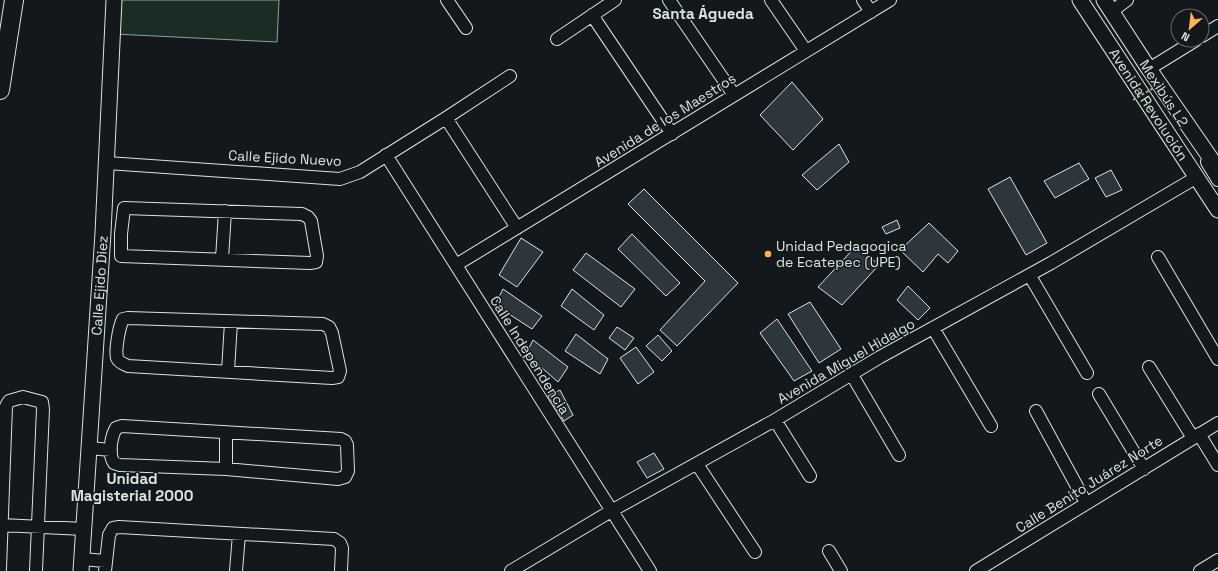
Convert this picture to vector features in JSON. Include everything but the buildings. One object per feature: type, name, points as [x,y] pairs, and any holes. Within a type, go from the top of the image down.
[{"type":"highway","points":[[0,90],[14,0]]},
{"type":"main road","name":"Calle Ejido Diez","points":[[82,565],[97,342],[114,0]]},
{"type":"main road","name":"Avenida Revolución","points":[[1080,0],[1218,210]]},
{"type":"main road","name":"Avenida Revolución","points":[[1108,6],[1218,170]]},
{"type":"street","points":[[447,0],[466,28]]},
{"type":"street","points":[[557,39],[615,0]]},
{"type":"street","points":[[669,0],[734,95]]},
{"type":"street","points":[[771,0],[806,51]]},
{"type":"street","points":[[863,0],[870,12]]},
{"type":"street","name":"Avenida de los Maestros","points":[[456,265],[890,0]]},
{"type":"street","name":"Mexibús L2","points":[[1085,0],[1218,203]]},
{"type":"street","name":"Mexibús L2","points":[[1099,0],[1218,170]]},
{"type":"street","points":[[1108,6],[1127,0]]},
{"type":"street","points":[[592,15],[672,134]]},
{"type":"street","points":[[1149,69],[1183,48]]},
{"type":"street","name":"Calle Ejido Nuevo","points":[[107,162],[340,179],[360,172],[510,76]]},
{"type":"street","points":[[446,118],[517,228]]},
{"type":"street","name":"Calle Independencia","points":[[386,155],[650,571]]},
{"type":"street","name":"Avenida Miguel Hidalgo","points":[[511,571],[611,511],[775,420],[880,357],[1030,276],[1197,177]]},
{"type":"street","points":[[124,208],[225,211],[302,214],[308,217],[311,221],[317,256],[316,262],[121,256],[121,234],[124,208]]},
{"type":"street","points":[[222,259],[225,211]]},
{"type":"street","points":[[103,233],[121,234]]},
{"type":"street","points":[[1158,257],[1218,359]]},
{"type":"street","points":[[1030,276],[1087,373]]},
{"type":"street","points":[[123,319],[231,322],[323,324],[329,327],[332,333],[340,371],[338,377],[332,378],[128,366],[121,363],[117,359],[117,343],[120,325],[123,319]]},
{"type":"street","points":[[228,371],[231,322]]},
{"type":"street","points":[[934,328],[992,426]]},
{"type":"street","points":[[97,342],[117,343]]},
{"type":"street","points":[[1149,367],[1196,436],[1218,465]]},
{"type":"street","points":[[852,375],[900,455]]},
{"type":"street","points":[[1098,394],[1144,469]]},
{"type":"street","points":[[0,568],[6,406],[9,401],[22,397],[42,402],[43,409],[36,571]]},
{"type":"street","points":[[1036,411],[1086,502]]},
{"type":"street","points":[[775,420],[810,476]]},
{"type":"street","name":"Calle Benito Juárez Norte","points":[[976,571],[1086,502],[1144,469],[1218,423]]},
{"type":"street","points":[[122,426],[226,432],[341,439],[345,441],[347,445],[348,471],[345,477],[338,479],[226,469],[120,465],[114,463],[111,459],[113,434],[116,428],[122,426]]},
{"type":"street","points":[[226,432],[226,469]]},
{"type":"street","points":[[89,448],[111,450]]},
{"type":"street","points":[[697,464],[755,552]]},
{"type":"street","points":[[1,525],[84,529]]},
{"type":"street","points":[[82,565],[105,566],[109,535],[113,528],[119,527],[334,539],[340,543],[342,548],[341,571]]},
{"type":"street","points":[[236,571],[239,534]]},
{"type":"street","points":[[829,551],[841,571]]},
{"type":"street","points":[[1200,571],[1218,560]]},
{"type":"path","points":[[1133,100],[1164,82]]},
{"type":"green space","points":[[115,0],[279,0],[277,42],[114,34]]},
{"type":"place","name":"Unidad Pedagogica de Ecatepec (UPE)","points":[[768,254]]},
{"type":"district","name":"Santa Águeda","points":[[703,14]]},
{"type":"district","name":"Unidad Magisterial 2000","points":[[132,488]]}]
